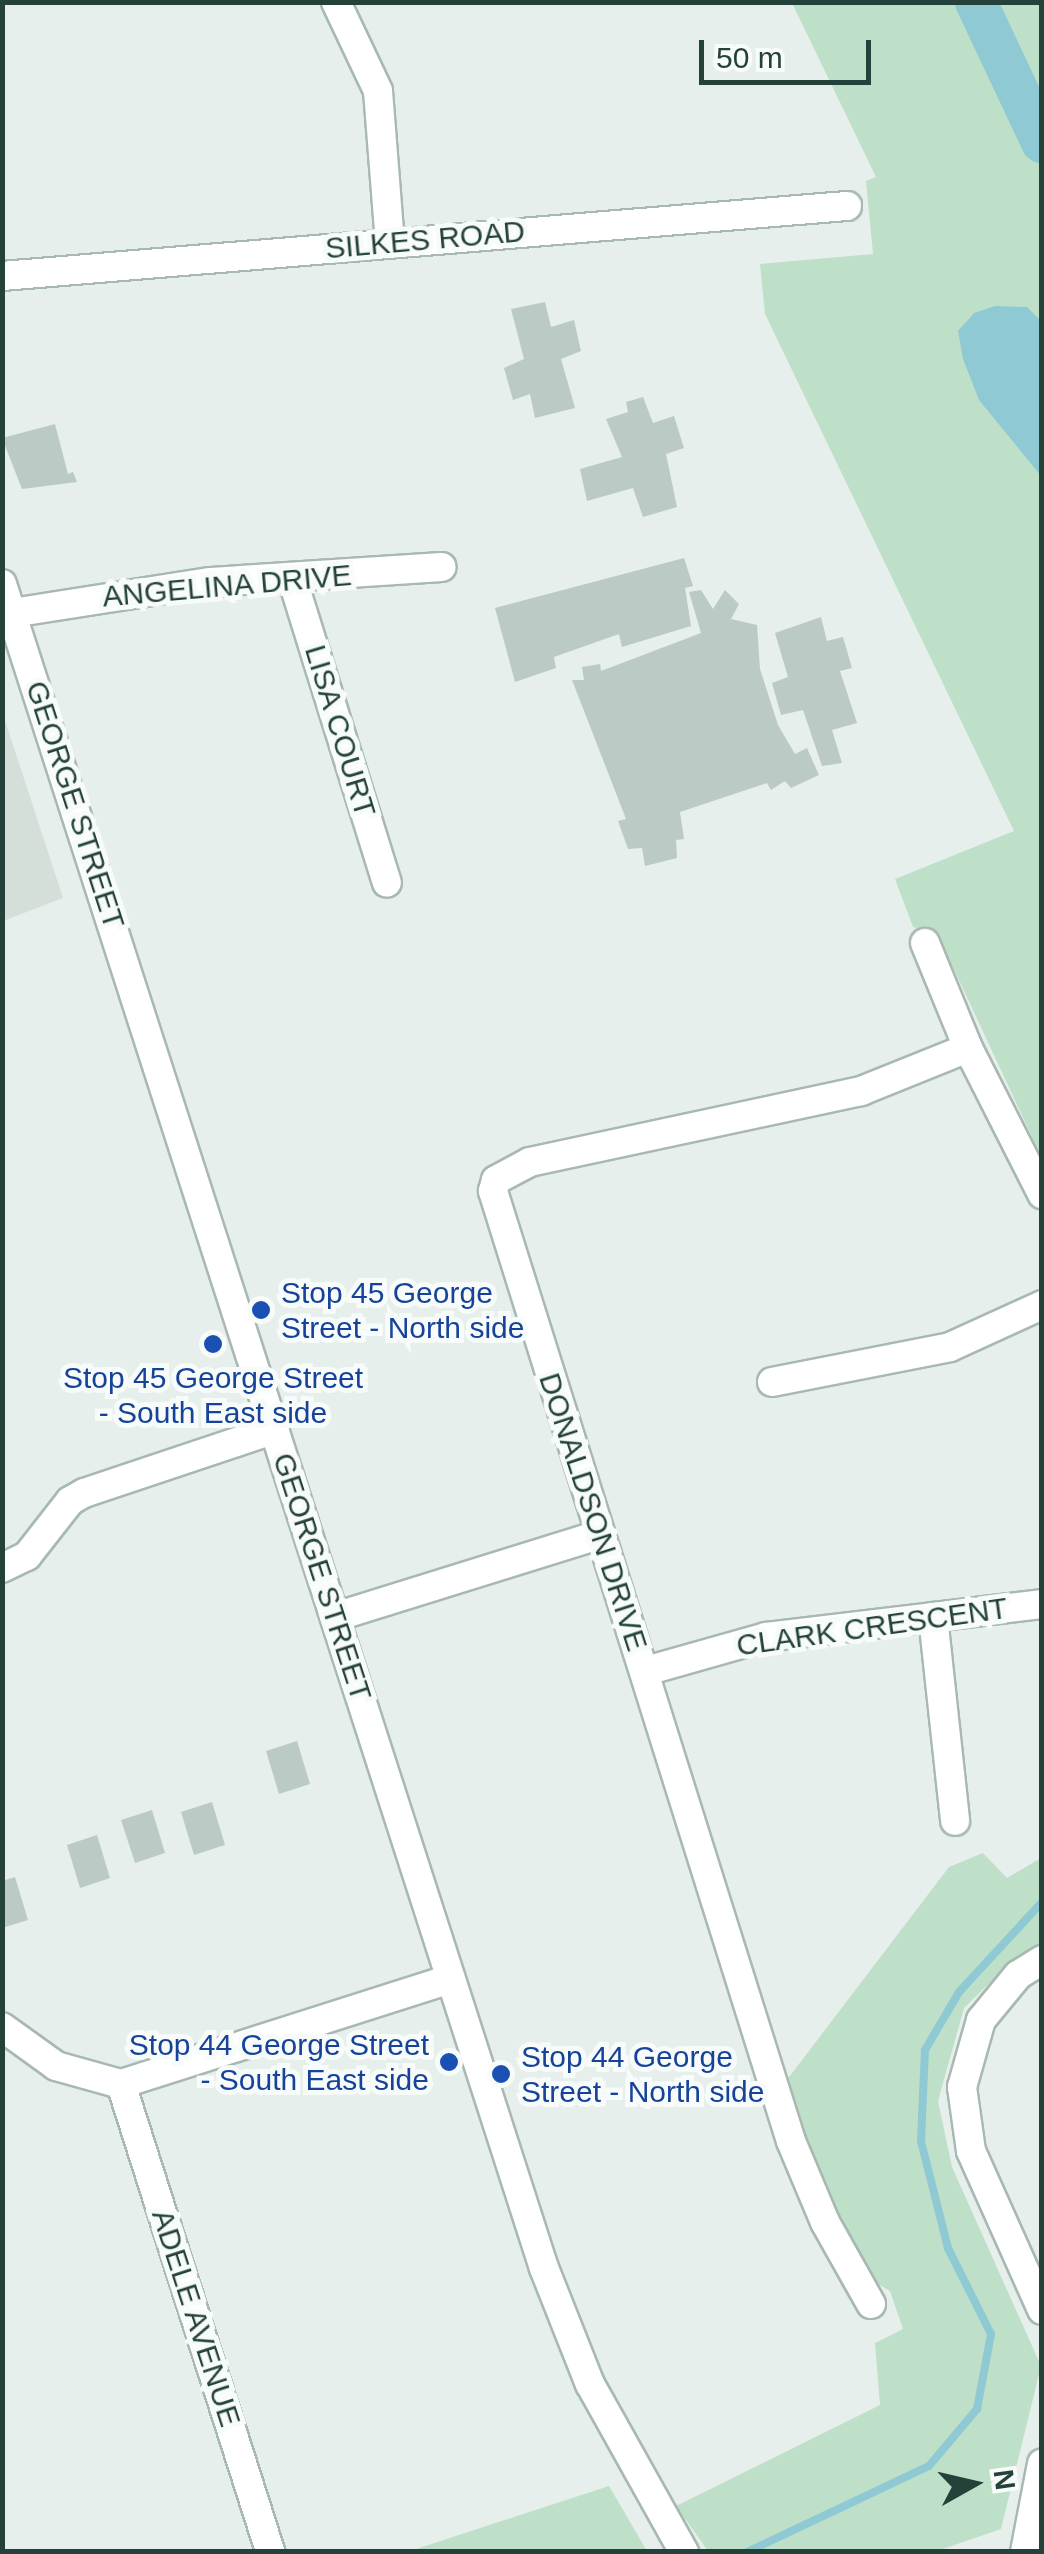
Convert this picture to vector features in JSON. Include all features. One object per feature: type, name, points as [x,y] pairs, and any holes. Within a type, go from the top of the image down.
[{"type":"street","points":[[336,2],[378,91],[390,243]]},
{"type":"street","name":"SILKES ROAD","points":[[2,276],[847,206]]},
{"type":"street","name":"ANGELINA DRIVE","points":[[12,613],[144,590],[442,567]]},
{"type":"street","name":"LISA COURT","points":[[292,578],[387,883]]},
{"type":"street","name":"GEORGE STREET","points":[[2,584],[566,2332],[684,2552]]},
{"type":"street","points":[[925,943],[968,1048],[1042,1194]]},
{"type":"street","name":"DONALDSON DRIVE","points":[[871,2304],[824,2222],[792,2141],[646,1671],[598,1535],[498,1218],[496,1180],[566,1154],[861,1091],[968,1048]]},
{"type":"street","points":[[772,1382],[950,1347],[1042,1305]]},
{"type":"street","points":[[2,1568],[28,1556],[70,1501],[84,1493],[275,1429]]},
{"type":"street","points":[[335,1616],[598,1535]]},
{"type":"street","name":"CLARK CRESCENT","points":[[646,1671],[766,1637],[1042,1604]]},
{"type":"street","points":[[933,1617],[954,1822]]},
{"type":"street","points":[[1042,1960],[1018,1975],[980,2020],[962,2087],[971,2150],[1029,2244],[1042,2310]]},
{"type":"street","points":[[2,2026],[56,2066],[122,2084],[451,1979]]},
{"type":"street","name":"ADELE AVENUE","points":[[122,2084],[270,2552]]},
{"type":"street","points":[[1023,2551],[1042,2464]]},
{"type":"shaded area","points":[[2,711],[63,898],[3,921],[2,921]]},
{"type":"green space","points":[[792,3],[1041,3],[1041,1156],[937,933],[913,927],[895,879],[1014,831],[765,314],[760,264],[873,254],[866,181],[876,177]]},
{"type":"green space","points":[[983,1853],[1007,1878],[1041,1858],[1041,1946],[1014,1959],[964,2008],[938,2101],[952,2167],[1041,2366],[1001,2529],[937,2551],[708,2551],[676,2506],[880,2405],[875,2343],[903,2329],[890,2291],[868,2278],[827,2199],[783,2085],[949,1867]]},
{"type":"green space","points":[[609,2486],[647,2551],[410,2551]]},
{"type":"water","points":[[995,306],[1027,307],[1041,321],[1041,476],[979,400],[963,359],[958,331],[974,313]]},
{"type":"building","points":[[545,302],[551,327],[574,320],[581,351],[561,359],[575,408],[535,418],[530,394],[513,400],[504,368],[524,359],[511,309]]},
{"type":"building","points":[[643,397],[653,423],[674,416],[684,448],[666,454],[677,507],[643,517],[633,488],[587,501],[580,469],[622,457],[606,419],[628,412],[626,402]]},
{"type":"building","points":[[55,424],[68,474],[73,472],[77,482],[22,489],[2,438]]},
{"type":"building","points":[[684,558],[693,586],[685,588],[691,626],[622,647],[619,634],[554,657],[556,668],[515,682],[495,608]]},
{"type":"building","points":[[701,590],[713,609],[725,590],[739,604],[731,619],[757,625],[760,669],[778,725],[795,754],[807,748],[819,775],[791,788],[785,781],[771,790],[767,783],[680,812],[684,839],[676,840],[677,858],[645,866],[642,848],[628,849],[618,821],[626,819],[572,680],[584,680],[582,667],[600,664],[601,671],[701,633],[689,592]]},
{"type":"building","points":[[821,617],[827,641],[843,637],[852,668],[840,671],[857,723],[832,730],[842,763],[822,766],[803,710],[781,715],[772,683],[788,677],[775,633]]},
{"type":"building","points":[[297,1741],[310,1784],[279,1794],[266,1751]]},
{"type":"building","points":[[212,1802],[225,1845],[194,1855],[181,1812]]},
{"type":"building","points":[[152,1810],[165,1853],[135,1863],[121,1820]]},
{"type":"building","points":[[97,1835],[110,1878],[80,1888],[67,1845]]},
{"type":"building","points":[[15,1877],[28,1920],[2,1928],[2,1881]]},
{"type":"waterway","points":[[976,2],[1042,142]]},
{"type":"waterway","points":[[747,2552],[929,2466],[977,2409],[991,2334],[948,2248],[921,2141],[925,2050],[959,1992],[1042,1902]]},
{"type":"place","name":"Stop 45 George Street - North side","points":[[261,1310]]},
{"type":"place","name":"Stop 45 George Street - South East side","points":[[213,1344]]},
{"type":"place","name":"Stop 44 George Street - South East side","points":[[449,2062]]},
{"type":"place","name":"Stop 44 George Street - North side","points":[[501,2074]]}]
